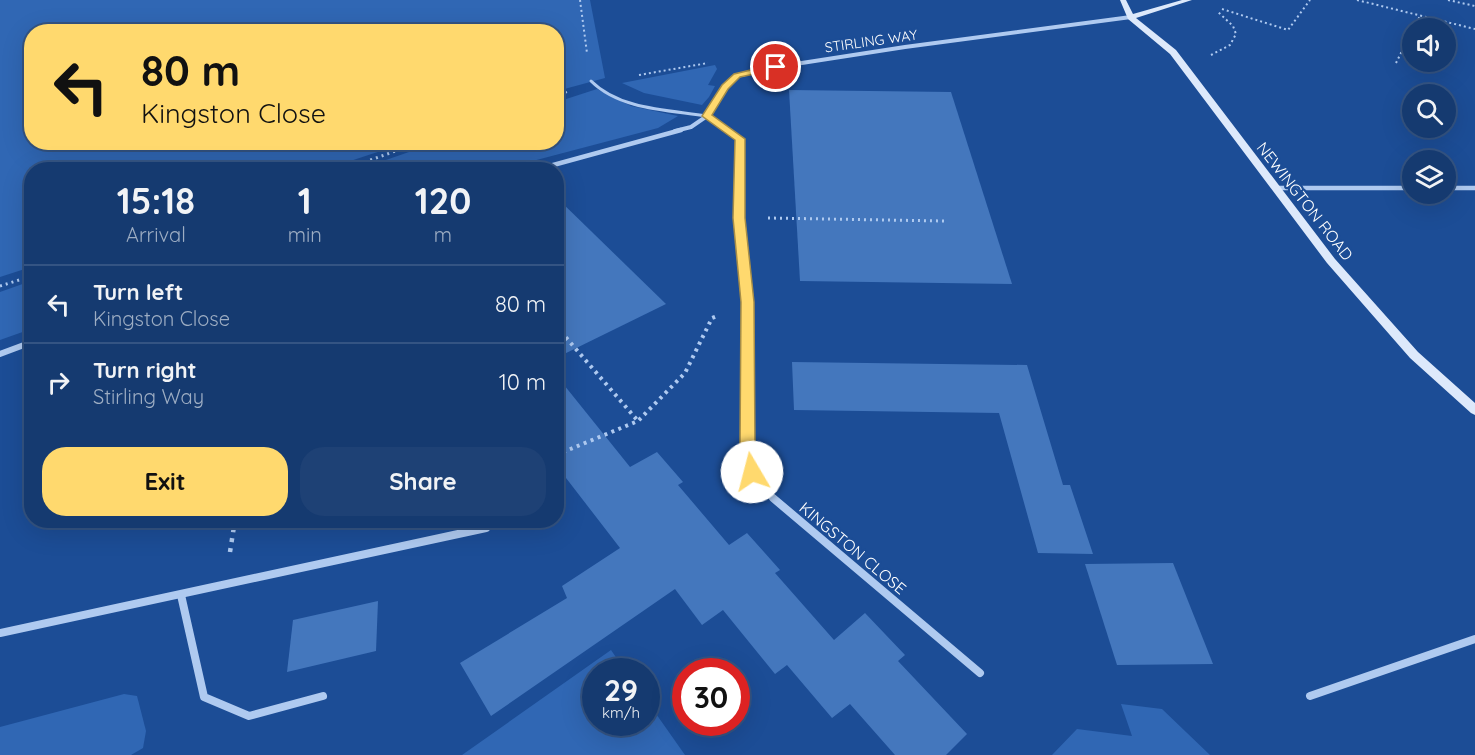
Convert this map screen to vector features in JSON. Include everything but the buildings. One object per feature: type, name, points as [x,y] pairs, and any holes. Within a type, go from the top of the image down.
[{"type":"main road","name":"NEWINGTON ROAD","points":[[1123,0],[1131,17],[1173,52],[1331,261],[1413,355],[1475,410]]},
{"type":"main road","points":[[1131,17],[1189,0]]},
{"type":"street","name":"STIRLING WAY","points":[[707,116],[725,87],[737,75],[905,47],[1131,17]]},
{"type":"street","points":[[564,162],[690,127],[707,116]]},
{"type":"street","name":"KINGSTON CLOSE","points":[[707,116],[740,139],[739,218],[747,302],[747,447],[752,472],[766,492],[980,674]]},
{"type":"street","points":[[1275,188],[1402,188]]},
{"type":"street","points":[[1456,188],[1475,188]]},
{"type":"street","points":[[0,354],[24,345]]},
{"type":"street","points":[[0,633],[181,596],[225,583],[486,528]]},
{"type":"street","points":[[181,596],[204,697],[249,716],[323,696]]},
{"type":"street","points":[[1310,696],[1475,639]]},
{"type":"lane","points":[[591,81],[606,94],[624,100],[707,116]]},
{"type":"path","points":[[580,0],[591,81]]},
{"type":"path","points":[[1222,9],[1288,30],[1310,0]]},
{"type":"path","points":[[1357,0],[1475,29]]},
{"type":"path","points":[[1448,0],[1475,6]]},
{"type":"path","points":[[1203,57],[1219,52],[1234,40],[1233,26],[1217,11]]},
{"type":"path","points":[[1396,63],[1402,51]]},
{"type":"path","points":[[365,162],[398,150]]},
{"type":"path","points":[[739,218],[944,221]]},
{"type":"path","points":[[0,286],[24,278]]},
{"type":"path","points":[[564,452],[638,421],[685,373],[712,318],[747,302]]},
{"type":"path","points":[[564,335],[638,421]]},
{"type":"shaded area","points":[[0,0],[590,0],[605,78],[564,89],[564,24],[24,24],[24,150],[384,150],[347,162],[24,162],[24,269],[0,277]]},
{"type":"shaded area","points":[[715,65],[717,69],[708,85],[715,86],[702,105],[644,93],[622,83]]},
{"type":"shaded area","points":[[597,89],[631,106],[678,116],[658,128],[529,162],[380,162],[415,150],[564,150],[564,100]]},
{"type":"shaded area","points":[[24,283],[24,331],[0,340],[0,292]]},
{"type":"shaded area","points":[[611,650],[616,658],[600,658]]},
{"type":"shaded area","points":[[582,670],[582,736],[660,736],[660,719],[685,755],[462,755]]},
{"type":"shaded area","points":[[124,694],[137,696],[146,731],[143,748],[131,755],[0,755],[0,727]]},
{"type":"shaded area","points":[[1121,704],[1162,709],[1210,755],[1052,755],[1077,729],[1132,736]]},
{"type":"route","points":[[752,472],[747,447],[747,302],[739,218],[740,139],[707,116],[725,87],[737,75],[776,67]]}]
